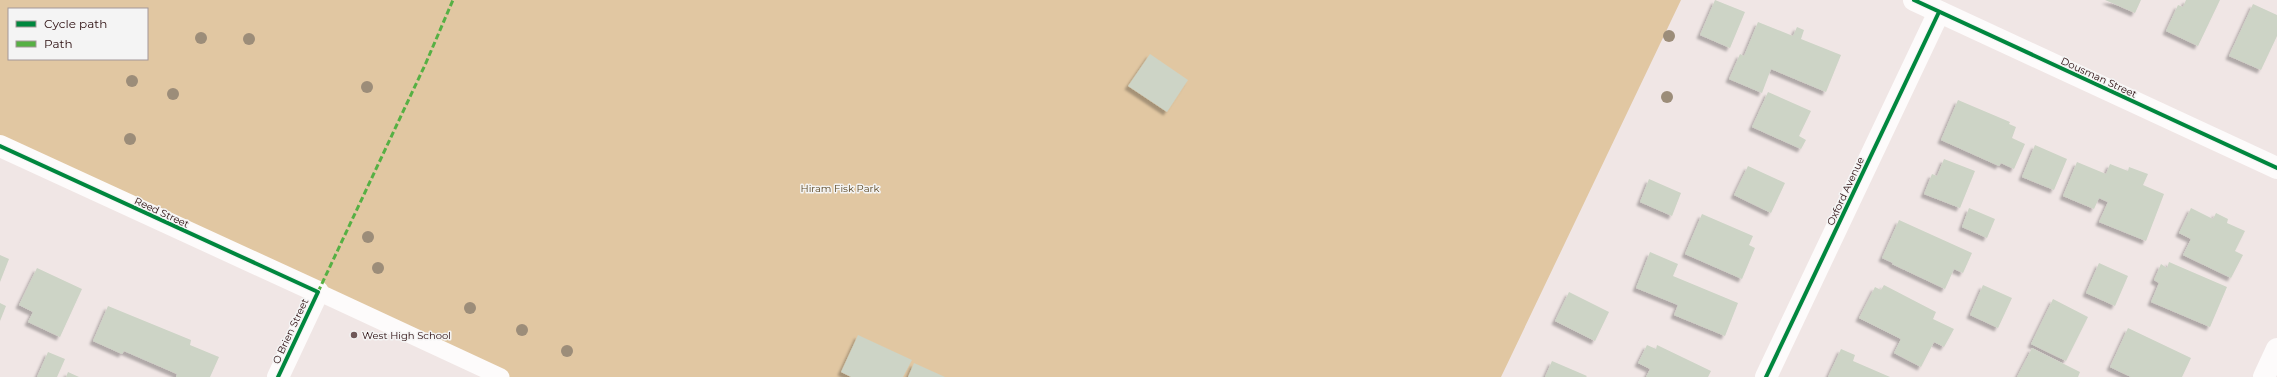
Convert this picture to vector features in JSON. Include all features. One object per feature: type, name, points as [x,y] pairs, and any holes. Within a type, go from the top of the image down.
[{"type":"street","name":"Dousman Street","points":[[1914,0],[2277,168]]},
{"type":"street","name":"Oxford Avenue","points":[[1766,377],[1939,12]]},
{"type":"street","name":"Reed Street","points":[[0,146],[318,292]]},
{"type":"street","name":"O Brien Street","points":[[278,377],[318,292]]},
{"type":"street","points":[[2264,377],[2277,349]]},
{"type":"lane","points":[[318,292],[501,377]]},
{"type":"green space","name":"Hiram Fisk Park","points":[[0,0],[1681,0],[1501,377],[501,377],[0,146]]},
{"type":"building","points":[[1715,0],[1745,12],[1730,48],[1700,35]]},
{"type":"building","points":[[2105,0],[2141,0],[2135,13]]},
{"type":"building","points":[[2186,0],[2220,0],[2198,46],[2166,31],[2178,5],[2183,7]]},
{"type":"building","points":[[2253,4],[2277,15],[2277,36],[2261,70],[2229,56]]},
{"type":"building","points":[[1758,22],[1793,36],[1797,27],[1804,30],[1801,39],[1841,55],[1826,92],[1771,69],[1762,93],[1729,79],[1740,54],[1744,56]]},
{"type":"building","points":[[1150,54],[1188,80],[1167,112],[1128,86]]},
{"type":"building","points":[[1768,92],[1811,111],[1799,136],[1806,140],[1801,149],[1752,127]]},
{"type":"building","points":[[1958,100],[2010,122],[2009,124],[2016,127],[2012,138],[2025,144],[2014,169],[2001,163],[1999,166],[1941,140]]},
{"type":"building","points":[[2035,145],[2067,159],[2054,190],[2022,177]]},
{"type":"building","points":[[1944,159],[1975,171],[1960,208],[1924,194],[1932,174],[1937,176]]},
{"type":"building","points":[[2077,162],[2106,174],[2110,164],[2128,171],[2129,167],[2148,174],[2143,185],[2164,194],[2146,241],[2099,222],[2108,202],[2099,198],[2094,209],[2063,196]]},
{"type":"building","points":[[1748,166],[1785,183],[1771,213],[1734,195]]},
{"type":"building","points":[[1649,179],[1681,193],[1672,216],[1640,202]]},
{"type":"building","points":[[1969,208],[1995,219],[1987,238],[1962,227]]},
{"type":"building","points":[[2191,208],[2213,219],[2216,213],[2228,219],[2227,223],[2245,231],[2235,251],[2243,255],[2231,278],[2183,255],[2191,239],[2179,233]]},
{"type":"building","points":[[1702,214],[1753,236],[1749,245],[1755,248],[1742,279],[1685,254]]},
{"type":"building","points":[[1899,220],[1972,253],[1963,273],[1954,269],[1945,289],[1882,258]]},
{"type":"building","points":[[1650,252],[1678,264],[1673,276],[1738,303],[1725,336],[1674,315],[1678,305],[1636,288]]},
{"type":"building","points":[[0,255],[9,259],[0,282]]},
{"type":"building","points":[[2169,262],[2227,287],[2210,327],[2151,302],[2159,283],[2154,280],[2161,264],[2167,268]]},
{"type":"building","points":[[2099,263],[2128,276],[2115,306],[2086,293]]},
{"type":"building","points":[[37,268],[82,289],[60,337],[28,322],[33,312],[19,305]]},
{"type":"building","points":[[1884,285],[1936,312],[1933,319],[1954,329],[1944,347],[1934,342],[1921,367],[1894,353],[1901,339],[1859,318],[1875,287],[1881,290]]},
{"type":"building","points":[[1983,285],[2012,298],[1998,328],[1970,315]]},
{"type":"building","points":[[1569,292],[1609,312],[1595,341],[1555,321]]},
{"type":"building","points":[[2053,299],[2088,317],[2066,361],[2031,344]]},
{"type":"building","points":[[0,303],[6,306],[0,321]]},
{"type":"building","points":[[108,306],[191,340],[190,345],[219,357],[210,377],[176,377],[177,374],[124,351],[122,354],[93,341]]},
{"type":"building","points":[[2128,328],[2191,358],[2182,377],[2131,377],[2110,367]]},
{"type":"building","points":[[858,335],[912,360],[903,377],[851,377],[841,372]]},
{"type":"building","points":[[1647,345],[1656,349],[1657,345],[1711,371],[1708,377],[1646,377],[1650,369],[1638,363]]},
{"type":"building","points":[[2032,348],[2080,372],[2078,377],[2017,377]]},
{"type":"building","points":[[1841,349],[1855,355],[1853,361],[1890,377],[1828,377]]},
{"type":"building","points":[[48,352],[65,359],[57,377],[37,377]]},
{"type":"building","points":[[1552,361],[1587,376],[1545,377]]},
{"type":"building","points":[[914,363],[945,377],[908,377]]},
{"type":"building","points":[[68,372],[79,377],[66,377]]},
{"type":"marked path","points":[[318,292],[425,65],[453,0]]},
{"type":"cycle path","points":[[1914,0],[2277,168]]},
{"type":"cycle path","points":[[1766,377],[1939,12]]},
{"type":"cycle path","points":[[0,146],[318,292],[278,377]]},
{"type":"place","name":"West High School","points":[[354,335]]}]
